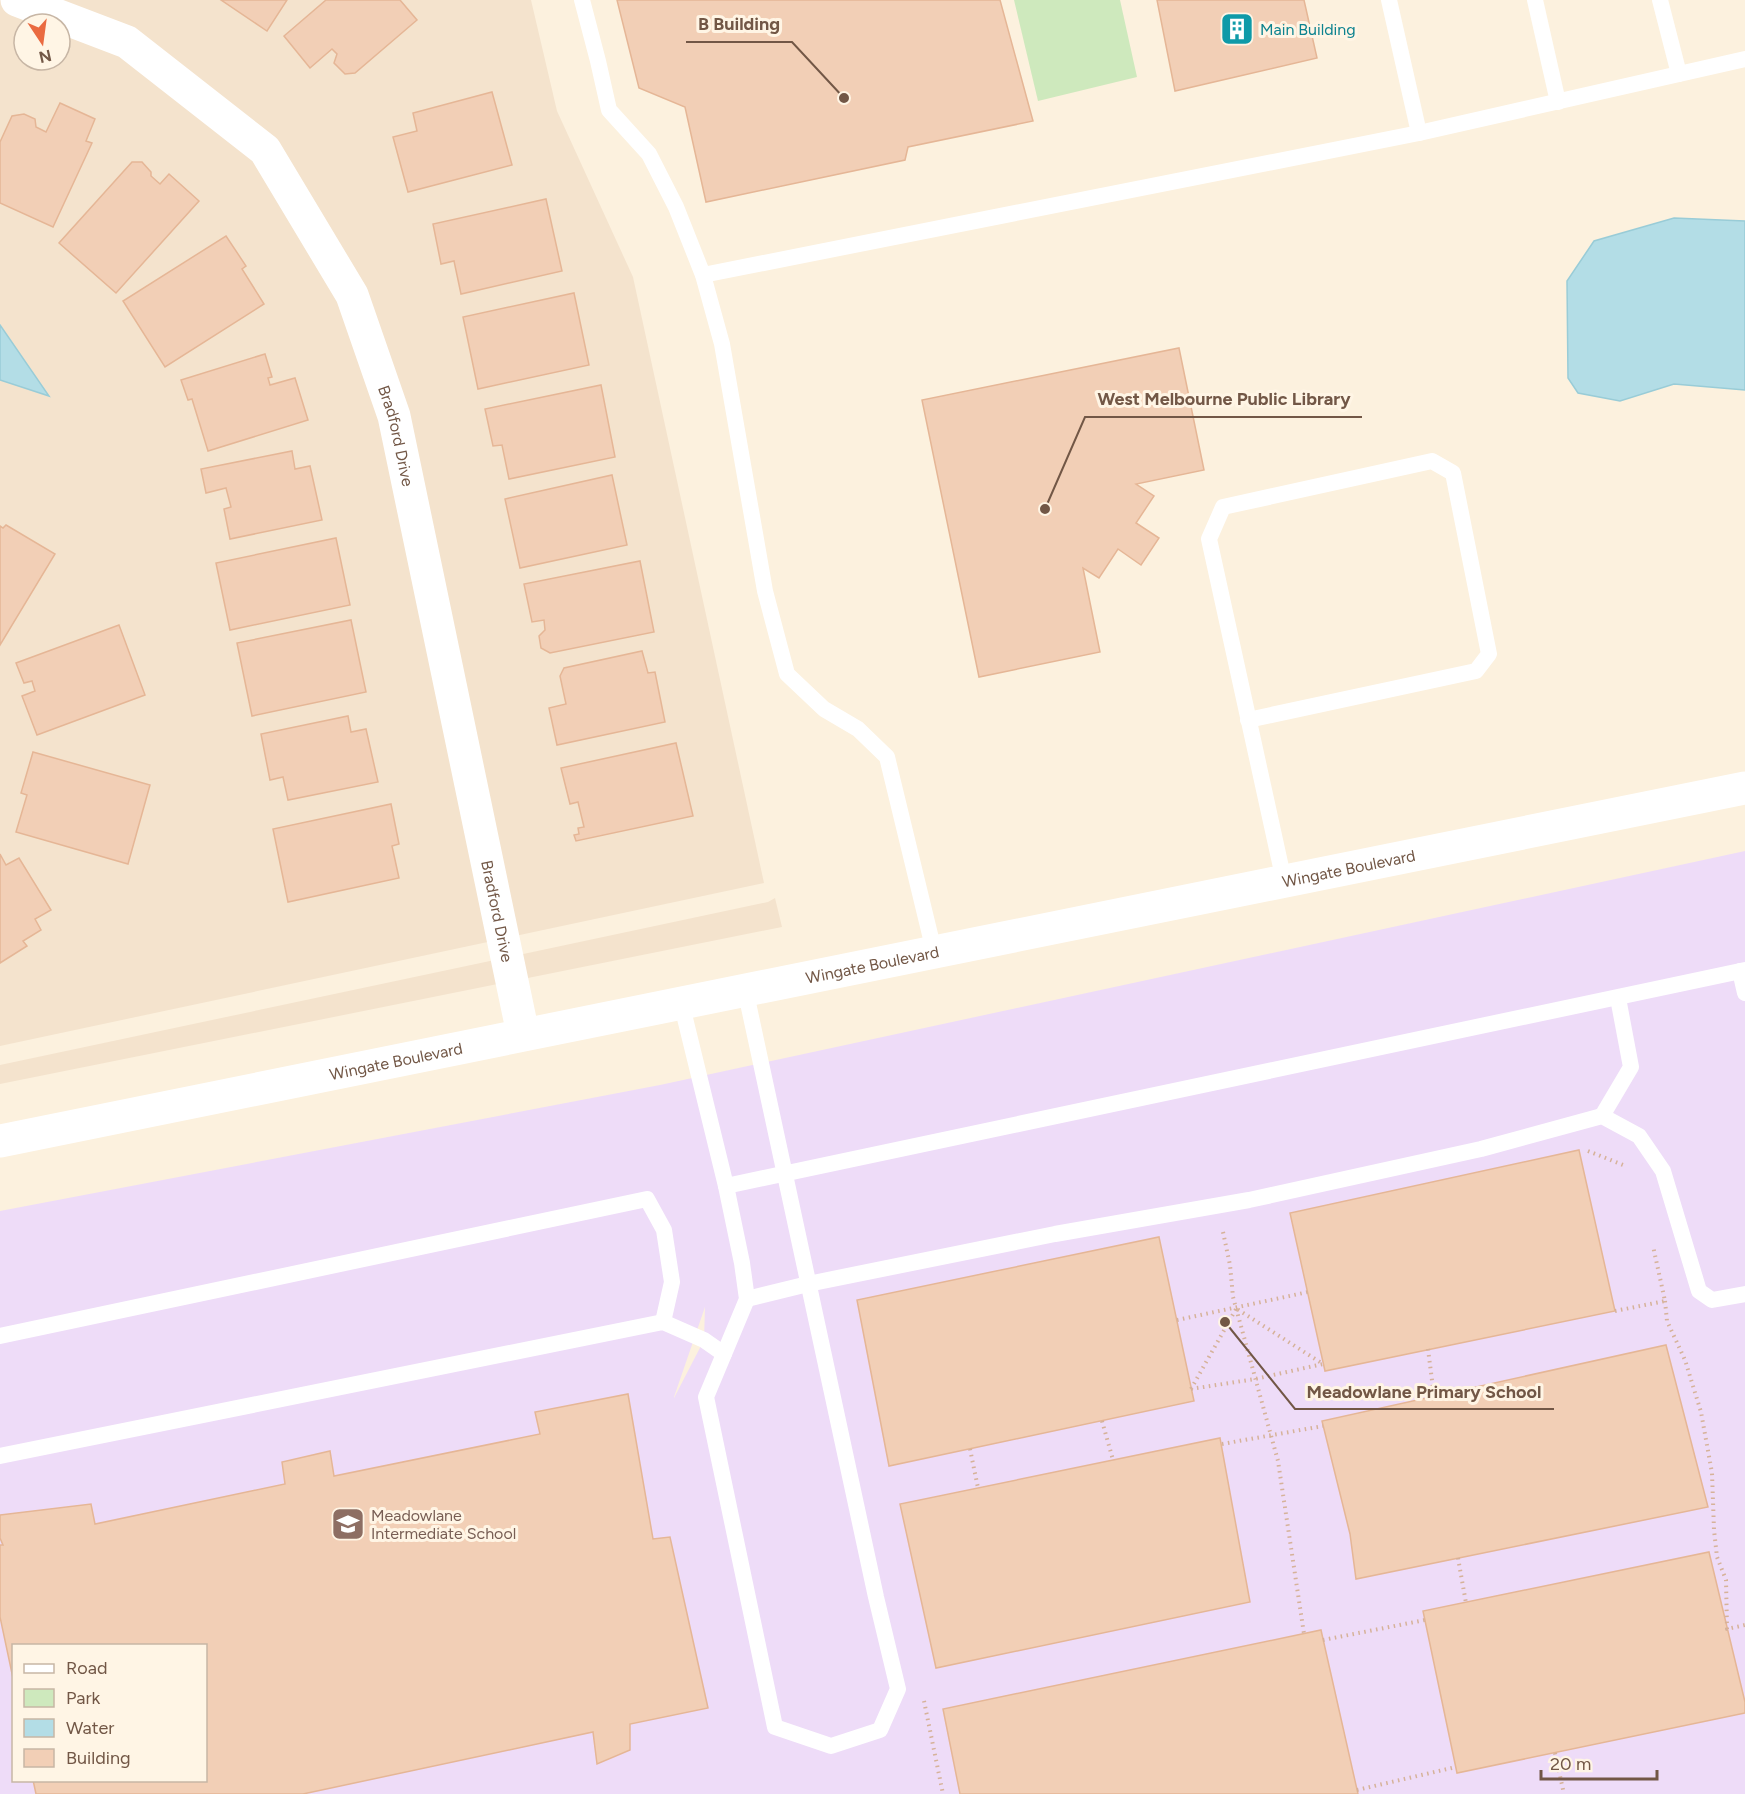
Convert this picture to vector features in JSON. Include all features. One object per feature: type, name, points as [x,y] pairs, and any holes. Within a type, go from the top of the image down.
[{"type":"street","name":"Bradford Drive","points":[[17,0],[127,42],[265,150],[352,296],[394,416],[523,1034]]},
{"type":"street","name":"Wingate Boulevard","points":[[0,1141],[1745,788]]},
{"type":"lane","points":[[582,0],[609,110],[649,154],[676,207],[703,275],[722,344],[765,591],[787,674],[824,709],[858,729],[887,758],[934,951]]},
{"type":"lane","points":[[1389,0],[1419,134]]},
{"type":"lane","points":[[1536,0],[1558,102]]},
{"type":"lane","points":[[1660,0],[1678,74]]},
{"type":"lane","points":[[703,275],[1419,134],[1745,60]]},
{"type":"lane","points":[[1248,720],[1476,671],[1489,654],[1453,473],[1432,461],[1223,507],[1209,539],[1248,720],[1284,880]]},
{"type":"lane","points":[[726,1186],[1742,970],[1745,993]]},
{"type":"lane","points":[[681,1002],[726,1186],[747,1299],[706,1397],[775,1727],[831,1746],[880,1730],[898,1689],[876,1597],[745,989]]},
{"type":"lane","points":[[1602,1116],[1631,1066],[1618,998]]},
{"type":"lane","points":[[747,1299],[808,1284],[1055,1234],[1217,1206],[1481,1149],[1602,1116],[1638,1136],[1663,1171],[1700,1291],[1712,1300],[1745,1294]]},
{"type":"lane","points":[[0,1336],[648,1200],[664,1230],[672,1282],[663,1322]]},
{"type":"lane","points":[[0,1456],[663,1322],[704,1340],[724,1354]]},
{"type":"path","points":[[1579,1150],[1591,1151],[1628,1167]]},
{"type":"path","points":[[1217,1206],[1237,1309],[1278,1461],[1304,1634]]},
{"type":"path","points":[[1651,1236],[1667,1321],[1685,1360],[1703,1422],[1712,1473],[1714,1530],[1718,1557],[1726,1580],[1727,1629],[1745,1625]]},
{"type":"path","points":[[1177,1320],[1308,1292]]},
{"type":"path","points":[[1615,1311],[1665,1301]]},
{"type":"path","points":[[1237,1309],[1323,1364],[1255,1379],[1191,1389],[1237,1309]]},
{"type":"path","points":[[1428,1349],[1434,1396]]},
{"type":"path","points":[[1102,1420],[1113,1460]]},
{"type":"path","points":[[1222,1444],[1323,1426]]},
{"type":"path","points":[[970,1449],[978,1488]]},
{"type":"path","points":[[1458,1558],[1466,1603]]},
{"type":"path","points":[[1323,1640],[1425,1620]]},
{"type":"path","points":[[922,1692],[943,1794]]},
{"type":"path","points":[[1555,1753],[1564,1794]]},
{"type":"path","points":[[1357,1790],[1456,1767]]},
{"type":"shaded area","points":[[0,0],[531,0],[557,111],[633,277],[764,883],[0,1046]]},
{"type":"shaded area","points":[[1745,851],[1745,1794],[0,1794],[0,1211],[660,1085]],"holes":[[[705,1307],[704,1340],[674,1398]]]},
{"type":"shaded area","points":[[775,898],[782,927],[0,1084],[0,1065],[768,902]]},
{"type":"green space","points":[[1014,0],[1120,0],[1137,77],[1038,101]]},
{"type":"water","points":[[1674,218],[1745,221],[1745,390],[1674,384],[1620,401],[1578,393],[1568,378],[1567,281],[1594,241]]},
{"type":"water","points":[[0,325],[49,396],[0,380]]},
{"type":"building","points":[[221,0],[287,0],[267,31]]},
{"type":"building","points":[[326,0],[400,0],[417,20],[355,73],[345,74],[334,63],[337,54],[332,49],[310,68],[284,36]]},
{"type":"building","points":[[617,0],[1000,0],[1033,121],[908,147],[905,160],[706,202],[685,107],[639,88]]},
{"type":"building","name":"Main Building","points":[[1157,0],[1304,0],[1317,58],[1175,91]]},
{"type":"building","points":[[492,92],[512,165],[408,192],[393,137],[417,131],[413,113]]},
{"type":"building","points":[[60,103],[95,119],[86,141],[92,143],[53,227],[0,203],[0,142],[12,116],[24,114],[35,119],[36,127],[46,132]]},
{"type":"building","points":[[132,162],[142,162],[151,172],[151,176],[160,184],[169,174],[199,201],[116,293],[59,243]]},
{"type":"building","points":[[546,199],[562,271],[461,294],[454,261],[441,264],[433,224]]},
{"type":"building","points":[[226,236],[246,266],[242,269],[264,304],[165,367],[123,301]]},
{"type":"building","points":[[574,293],[589,365],[478,389],[463,317]]},
{"type":"building","points":[[1179,348],[1204,470],[1136,484],[1154,496],[1136,523],[1159,538],[1141,565],[1118,549],[1099,578],[1083,568],[1100,652],[979,677],[922,400]]},
{"type":"building","points":[[265,354],[272,377],[268,378],[270,385],[295,378],[308,420],[208,451],[192,399],[188,400],[181,380]]},
{"type":"building","points":[[601,385],[615,457],[509,479],[502,445],[493,446],[485,409]]},
{"type":"building","points":[[292,451],[295,469],[310,466],[322,520],[230,539],[224,509],[231,507],[226,488],[206,493],[201,469]]},
{"type":"building","points":[[612,475],[627,545],[520,568],[505,499]]},
{"type":"building","points":[[6,525],[55,554],[0,645],[0,526],[3,528]]},
{"type":"building","points":[[336,538],[350,605],[230,630],[216,563]]},
{"type":"building","points":[[640,561],[654,632],[550,653],[541,648],[539,636],[545,630],[544,620],[532,622],[524,584]]},
{"type":"building","points":[[351,620],[366,692],[252,716],[237,643]]},
{"type":"building","points":[[119,625],[145,695],[37,735],[22,696],[35,691],[32,681],[24,683],[16,663]]},
{"type":"building","points":[[642,651],[648,673],[655,672],[665,722],[557,745],[549,708],[566,704],[560,676],[564,668]]},
{"type":"building","points":[[348,716],[351,732],[366,729],[378,782],[288,800],[283,777],[270,780],[261,734]]},
{"type":"building","points":[[676,743],[693,816],[576,841],[574,835],[579,834],[578,828],[584,827],[578,802],[570,804],[561,768]]},
{"type":"building","points":[[33,752],[150,785],[128,864],[16,832],[27,795],[21,793]]},
{"type":"building","points":[[391,804],[399,844],[392,846],[399,878],[288,902],[273,829]]},
{"type":"building","points":[[0,854],[6,865],[19,858],[51,910],[35,919],[41,930],[23,941],[27,946],[0,963]]},
{"type":"building","points":[[1579,1150],[1615,1311],[1325,1371],[1290,1213]]},
{"type":"building","points":[[1159,1237],[1194,1401],[889,1466],[857,1300]]},
{"type":"building","points":[[1666,1345],[1708,1507],[1356,1579],[1350,1534],[1322,1421]]},
{"type":"building","points":[[628,1394],[653,1539],[670,1537],[708,1708],[630,1724],[630,1750],[597,1764],[593,1732],[303,1794],[36,1794],[33,1782],[207,1782],[207,1644],[12,1644],[12,1674],[0,1617],[0,1545],[3,1545],[0,1538],[0,1515],[91,1504],[95,1524],[285,1484],[282,1462],[330,1451],[334,1476],[540,1434],[535,1412]]},
{"type":"building","points":[[1220,1438],[1250,1602],[936,1668],[900,1504]]},
{"type":"building","points":[[1709,1552],[1745,1702],[1745,1713],[1457,1773],[1423,1611]]},
{"type":"building","points":[[1321,1630],[1358,1794],[960,1794],[943,1709]]},
{"type":"place","name":"Main Building","points":[[1237,29]]},
{"type":"place","name":"B Building","points":[[844,98]]},
{"type":"place","name":"West Melbourne Public Library","points":[[1045,509]]},
{"type":"place","name":"Meadowlane Primary School","points":[[1225,1322]]},
{"type":"place","name":"Meadowlane Intermediate School","points":[[348,1524]]}]
